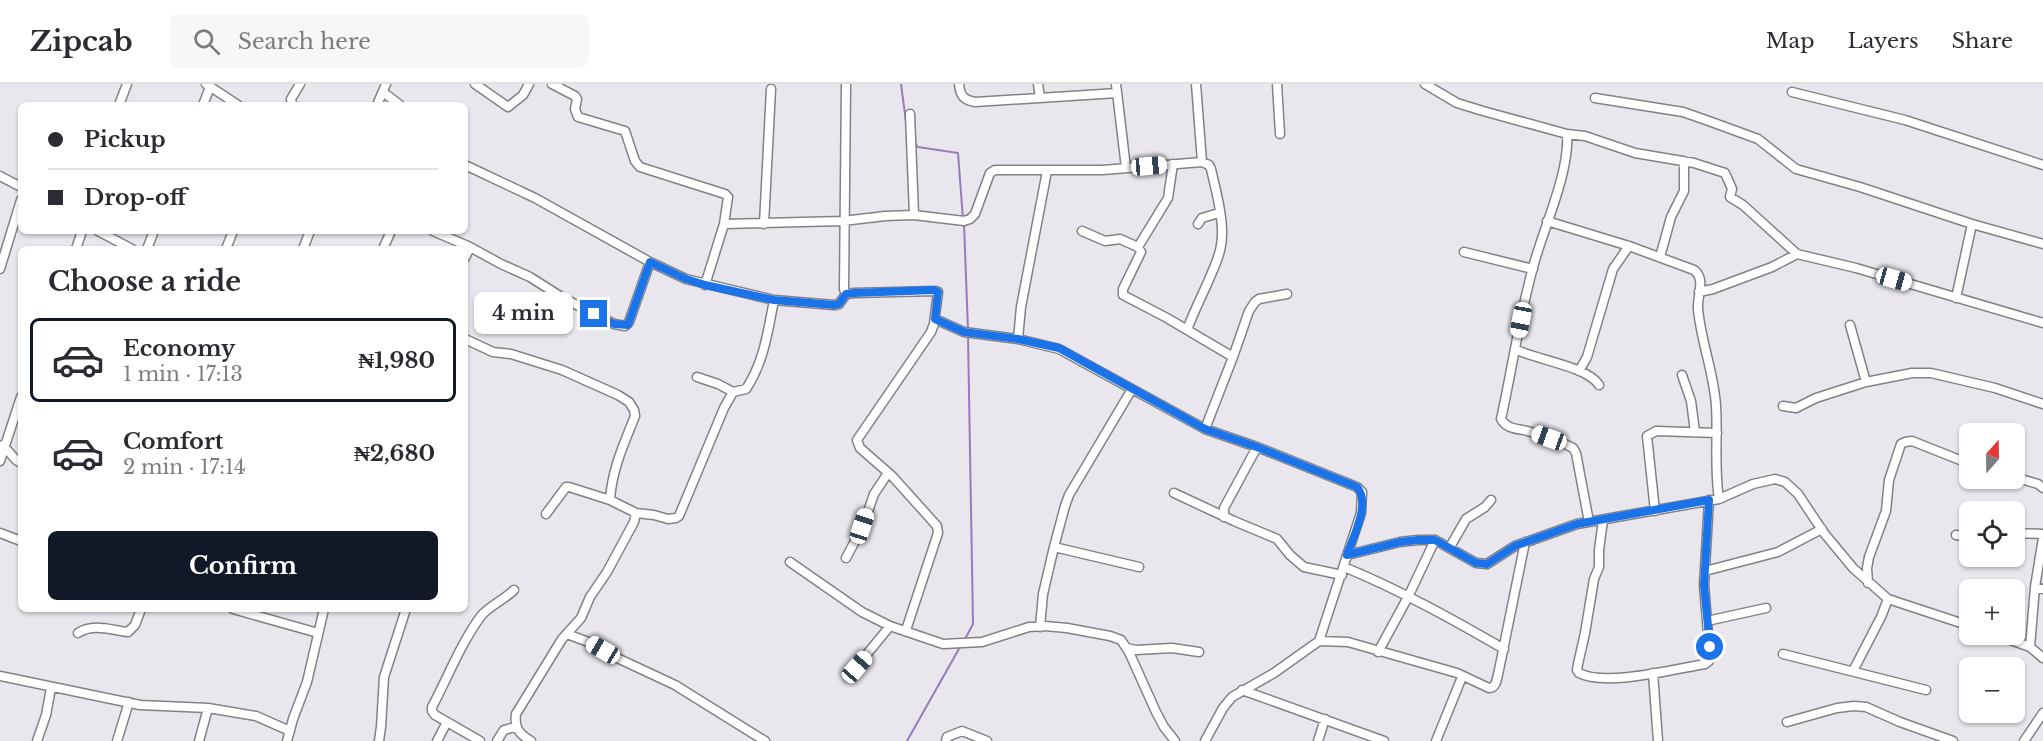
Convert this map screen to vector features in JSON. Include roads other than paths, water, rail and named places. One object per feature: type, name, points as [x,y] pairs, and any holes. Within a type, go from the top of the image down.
[{"type":"street","points":[[120,102],[127,84]]},
{"type":"street","points":[[292,102],[300,84]]},
{"type":"street","points":[[475,84],[508,107],[523,95],[529,84]]},
{"type":"street","points":[[552,84],[575,96],[577,99],[575,109],[578,117],[625,131],[635,161],[640,167],[725,194],[728,197],[724,224],[705,285]]},
{"type":"street","points":[[846,84],[843,221],[846,294]]},
{"type":"street","points":[[959,84],[961,95],[966,100],[975,102],[1040,98],[1116,89],[1126,168]]},
{"type":"street","points":[[1038,84],[1040,98]]},
{"type":"street","points":[[1196,84],[1202,162]]},
{"type":"street","points":[[1276,84],[1280,134]]},
{"type":"street","points":[[1425,84],[1457,103],[1566,134],[1585,136],[1635,153],[1684,161],[1725,173],[1732,189],[1730,197],[1743,204],[1797,254],[1856,268],[2043,323]]},
{"type":"street","points":[[204,102],[208,85],[234,102]]},
{"type":"street","points":[[378,102],[384,88],[397,102]]},
{"type":"street","points":[[764,224],[771,89]]},
{"type":"street","points":[[1792,92],[1905,120],[2043,165]]},
{"type":"street","points":[[1595,98],[1683,112],[1758,139],[1796,169],[2043,244]]},
{"type":"street","points":[[910,114],[914,215]]},
{"type":"street","points":[[1566,134],[1568,144],[1563,171],[1533,269],[1501,419],[1510,427],[1529,431],[1573,448],[1576,453],[1588,522]]},
{"type":"street","points":[[1660,257],[1671,217],[1684,191],[1684,161]]},
{"type":"street","points":[[724,224],[843,221],[914,215],[958,221],[970,219],[975,214],[990,173],[995,170],[1126,168],[1202,162],[1209,165],[1211,169],[1222,240],[1219,256],[1190,317],[1187,330]]},
{"type":"street","points":[[1138,247],[1168,198],[1173,164]]},
{"type":"street","points":[[468,166],[536,198],[650,262],[686,279],[774,300],[834,305],[839,304],[846,294]]},
{"type":"street","points":[[1018,339],[1021,306],[1047,171]]},
{"type":"street","points":[[0,176],[18,185]]},
{"type":"street","points":[[0,269],[18,210]]},
{"type":"street","points":[[1198,224],[1202,218],[1219,213]]},
{"type":"street","points":[[1547,220],[1629,246],[1697,272],[1700,282],[1698,311],[1715,402],[1717,433],[1715,475],[1719,499]]},
{"type":"street","points":[[1956,298],[1972,224]]},
{"type":"street","points":[[1082,231],[1105,241],[1120,239],[1138,247],[1141,252],[1123,289],[1123,295],[1233,357]]},
{"type":"street","points":[[104,234],[126,246]]},
{"type":"street","points":[[440,234],[468,246]]},
{"type":"street","points":[[1579,371],[1587,357],[1612,269],[1629,246]]},
{"type":"street","points":[[468,251],[470,247],[501,264],[530,276],[563,298],[621,326],[629,322],[650,262]]},
{"type":"street","points":[[1464,252],[1533,269]]},
{"type":"street","points":[[1700,291],[1709,290],[1772,267],[1797,254]]},
{"type":"street","points":[[846,294],[934,290],[938,292],[931,332],[857,440],[860,448],[888,473],[934,521],[938,533],[906,630]]},
{"type":"street","points":[[1205,429],[1249,311],[1255,302],[1287,294]]},
{"type":"street","points":[[697,377],[733,392],[746,389],[764,351],[774,300]]},
{"type":"street","points":[[935,319],[964,332],[1018,339],[1059,348],[1205,429],[1357,487],[1362,492],[1361,513],[1319,641],[1274,673],[1232,697],[1223,708],[1205,741]]},
{"type":"street","points":[[1850,325],[1866,382]]},
{"type":"street","points":[[468,340],[493,352],[511,354],[562,370],[629,402],[635,416],[611,481],[610,500]]},
{"type":"street","points":[[1515,349],[1579,371],[1595,378],[1599,385]]},
{"type":"street","points":[[1783,406],[1796,408],[1816,398],[1866,382],[1931,373],[1995,388],[2043,404]]},
{"type":"street","points":[[1682,375],[1691,401],[1695,432]]},
{"type":"street","points":[[1040,627],[1043,594],[1065,506],[1132,388]]},
{"type":"street","points":[[546,514],[566,487],[610,500],[636,513],[654,514],[668,519],[676,518],[679,516],[724,408],[733,392]]},
{"type":"street","points":[[0,461],[2,444],[18,404]]},
{"type":"street","points":[[1655,511],[1647,436],[1656,431],[1717,433]]},
{"type":"street","points":[[1868,583],[1869,557],[1886,511],[1889,480],[1901,444],[1912,441],[1959,460]]},
{"type":"street","points":[[2,444],[18,461]]},
{"type":"street","points":[[1221,513],[1257,447]]},
{"type":"street","points":[[846,558],[862,526],[874,494],[888,473]]},
{"type":"street","points":[[1347,555],[1390,544],[1435,540],[1480,564],[1487,564],[1515,546],[1577,524],[1719,499],[1764,481],[1775,480],[1785,482],[1798,494],[1821,529],[1853,568],[1888,599],[1959,622]]},
{"type":"street","points":[[2025,480],[2043,488]]},
{"type":"street","points":[[1174,493],[1277,539],[1304,567],[1317,571],[1343,571],[1378,581],[1504,649]]},
{"type":"street","points":[[1450,547],[1466,519],[1485,507],[1491,500]]},
{"type":"street","points":[[1603,520],[1599,567],[1594,579],[1577,670],[1583,675],[1620,678],[1707,663],[1710,658],[1704,585],[1709,500]]},
{"type":"street","points":[[531,741],[519,733],[515,726],[516,714],[567,634],[581,618],[590,597],[607,572],[634,522],[636,513]]},
{"type":"street","points":[[1705,572],[1778,552],[1821,529]]},
{"type":"street","points":[[0,533],[18,540]]},
{"type":"street","points":[[2025,534],[2043,536],[2039,588],[2030,646]]},
{"type":"street","points":[[1378,652],[1435,540]]},
{"type":"street","points":[[1319,641],[1348,642],[1457,673],[1492,688],[1495,685],[1504,649],[1524,542]]},
{"type":"street","points":[[1054,547],[1139,567]]},
{"type":"street","points":[[790,562],[844,601],[890,626],[943,644],[982,642],[1029,627],[1067,628],[1121,640],[1127,648],[1164,727],[1176,741]]},
{"type":"street","points":[[480,741],[433,713],[432,707],[464,643],[482,614],[514,590]]},
{"type":"street","points":[[1853,671],[1888,599]]},
{"type":"street","points":[[1707,621],[1766,608]]},
{"type":"street","points":[[78,633],[84,628],[94,627],[128,632],[135,625],[140,612]]},
{"type":"street","points":[[244,612],[318,633]]},
{"type":"street","points":[[287,741],[307,682],[323,612]]},
{"type":"street","points":[[379,741],[384,677],[405,612]]},
{"type":"street","points":[[848,677],[890,626]]},
{"type":"street","points":[[567,634],[591,643],[675,685],[765,741]]},
{"type":"street","points":[[2025,644],[2043,658]]},
{"type":"street","points":[[1127,648],[1136,650],[1173,648],[1199,652]]},
{"type":"street","points":[[1783,654],[1926,690]]},
{"type":"street","points":[[1653,673],[1658,741]]},
{"type":"street","points":[[0,676],[140,705],[208,708],[256,716],[290,730]]},
{"type":"street","points":[[1436,741],[1462,677]]},
{"type":"street","points":[[38,741],[46,716],[51,688]]},
{"type":"street","points":[[1242,690],[1384,741]]},
{"type":"street","points":[[117,741],[129,702]]},
{"type":"street","points":[[1787,722],[1836,708],[1866,707],[1953,741]]},
{"type":"street","points":[[199,741],[208,708]]},
{"type":"street","points":[[2024,741],[2043,713]]},
{"type":"street","points":[[1318,741],[1326,719]]},
{"type":"street","points":[[437,741],[447,722]]},
{"type":"street","points":[[497,741],[504,729],[515,726]]},
{"type":"street","points":[[946,741],[947,737],[962,731],[987,741]]},
{"type":"waterway","points":[[901,84],[908,137]]},
{"type":"waterway","points":[[915,143],[918,147],[958,153],[963,219]]},
{"type":"waterway","points":[[964,224],[968,330]]},
{"type":"waterway","points":[[965,639],[973,624],[968,335]]},
{"type":"waterway","points":[[907,741],[960,647]]}]
